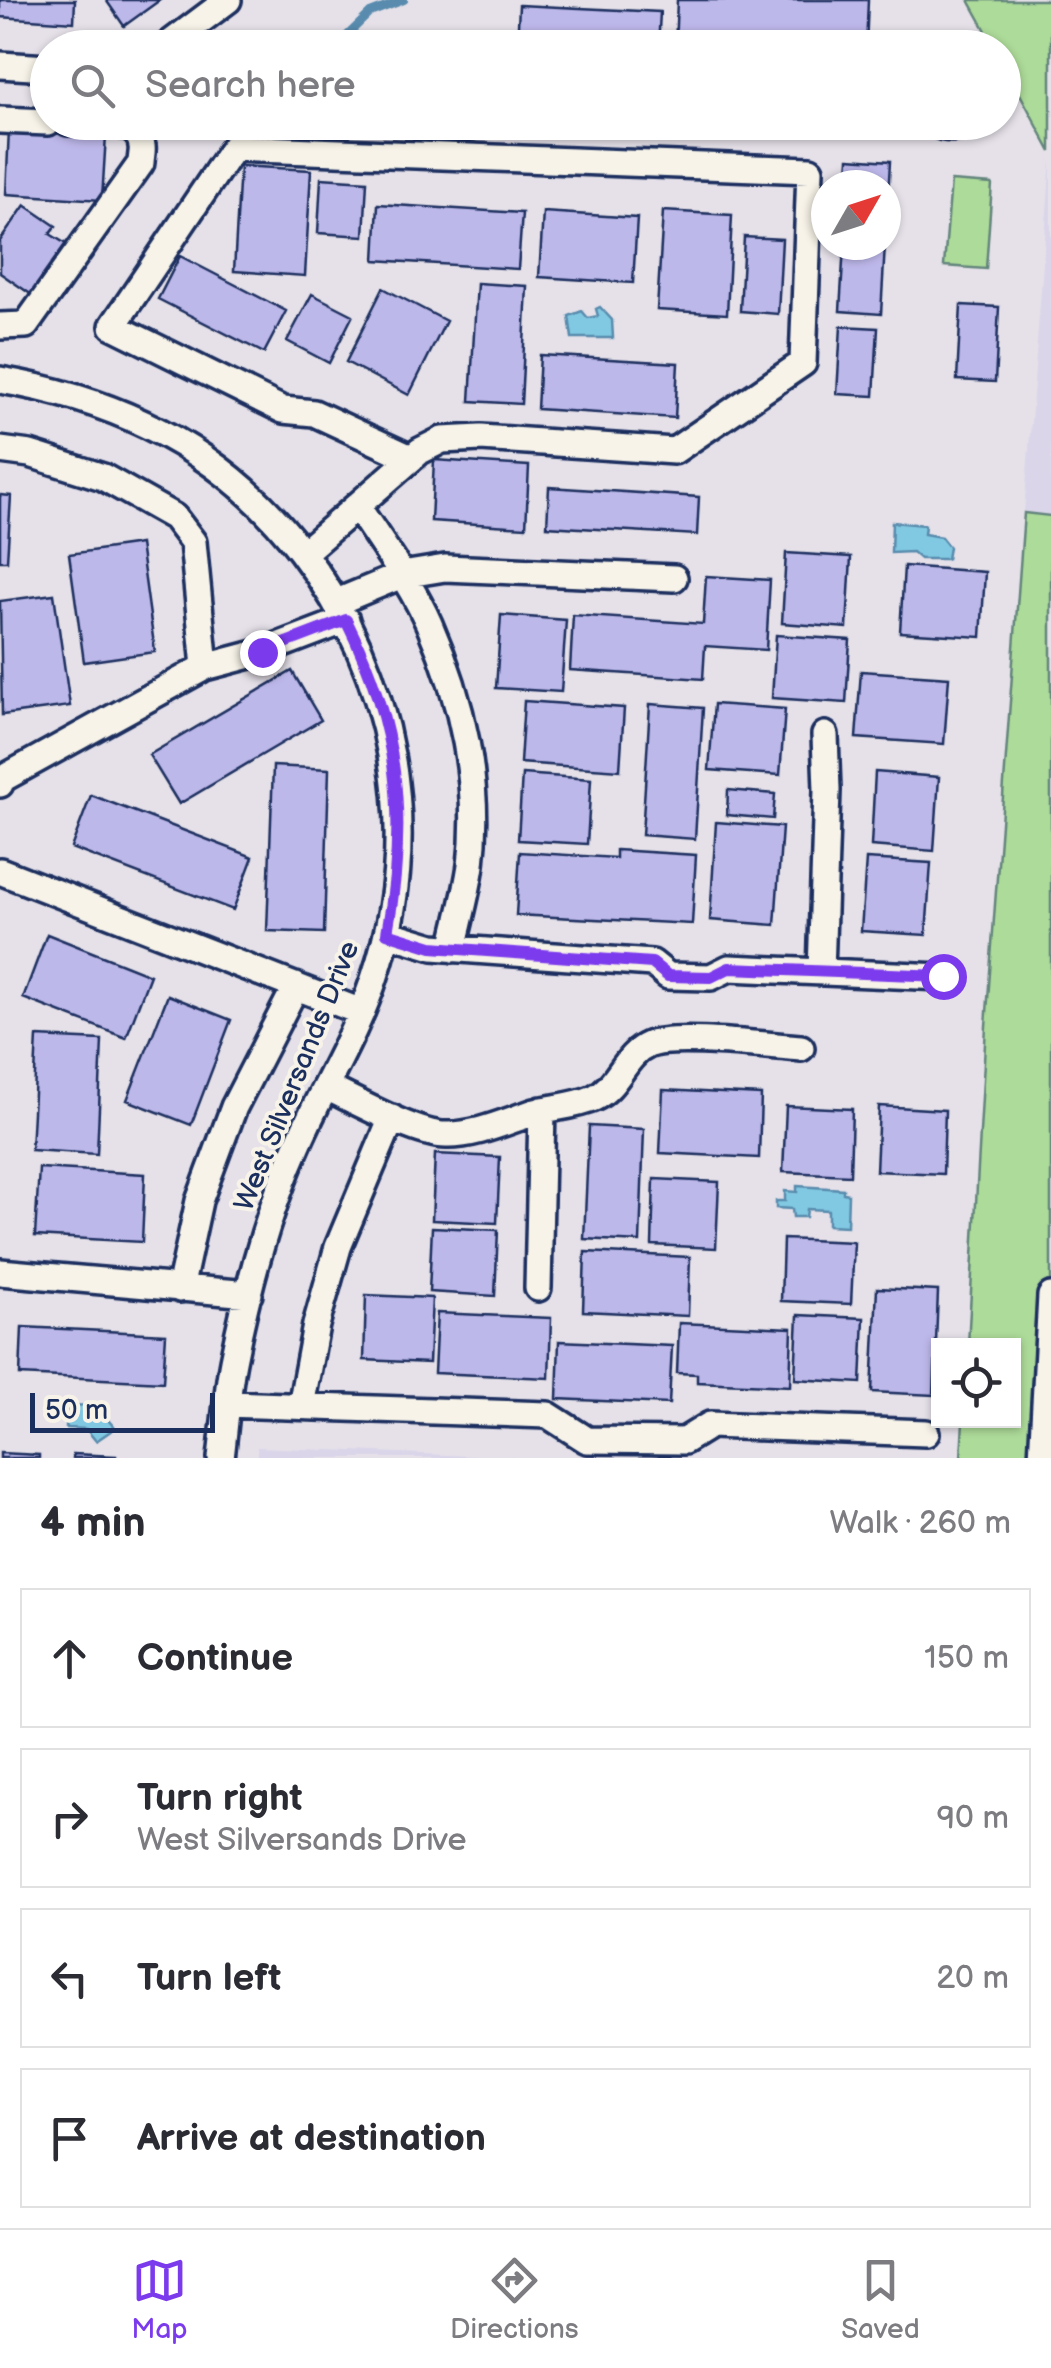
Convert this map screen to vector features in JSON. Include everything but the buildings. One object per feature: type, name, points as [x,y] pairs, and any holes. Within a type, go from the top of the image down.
[{"type":"street","points":[[188,30],[228,0]]},
{"type":"street","points":[[0,66],[30,67]]},
{"type":"street","points":[[0,120],[30,121]]},
{"type":"street","points":[[0,326],[26,326],[141,163],[141,140]]},
{"type":"street","points":[[303,553],[411,458],[442,440],[481,438],[674,452],[803,364],[810,170],[233,148],[113,326],[283,410],[314,413],[411,458]]},
{"type":"street","name":"West Silversands Drive","points":[[0,380],[47,388],[137,420],[218,468],[255,499],[288,533],[342,611],[363,654],[391,744],[399,839],[387,933],[361,1012],[294,1152],[258,1255],[233,1362],[221,1458]]},
{"type":"street","points":[[0,450],[30,454],[102,477],[174,518],[194,542],[205,667]]},
{"type":"street","points":[[356,506],[402,575],[428,623],[466,736],[473,800],[471,865],[454,948]]},
{"type":"street","points":[[1,780],[205,667],[262,652],[402,575],[445,568],[674,578]]},
{"type":"street","points":[[820,972],[827,790],[825,736]]},
{"type":"street","points":[[0,871],[361,1012]]},
{"type":"street","points":[[387,933],[432,947],[652,963],[668,976],[711,977],[729,968],[943,976]]},
{"type":"street","points":[[180,1289],[200,1200],[234,1107],[296,986]]},
{"type":"street","points":[[326,1087],[392,1118],[447,1135],[595,1098],[611,1086],[628,1062],[647,1045],[672,1040],[801,1048]]},
{"type":"street","points":[[538,1288],[542,1110]]},
{"type":"street","points":[[301,1406],[316,1325],[338,1247],[392,1118]]},
{"type":"street","points":[[0,1272],[249,1294]]},
{"type":"street","points":[[1042,1458],[1051,1296]]},
{"type":"street","points":[[227,1404],[548,1415],[586,1440],[684,1441],[710,1424],[926,1433]]},
{"type":"shaded area","points":[[1051,158],[1051,516],[1024,513]]},
{"type":"shaded area","points":[[257,1447],[517,1458],[257,1458]]},
{"type":"green space","points":[[969,0],[1051,0],[1051,152],[1021,96],[1021,30],[986,30]]},
{"type":"green space","points":[[951,181],[992,184],[986,269],[944,266]]},
{"type":"green space","points":[[1024,513],[1051,516],[1051,1458],[961,1458],[963,1428],[1021,1428],[1021,1338],[968,1338],[986,1026]]},
{"type":"water","points":[[600,307],[612,320],[613,338],[572,338],[569,316],[582,311],[588,318],[598,316],[596,309]]},
{"type":"water","points":[[892,522],[925,525],[924,534],[941,537],[949,547],[947,559],[920,559],[912,552],[891,553]]},
{"type":"water","points":[[797,1186],[843,1189],[848,1194],[847,1226],[828,1225],[828,1210],[807,1209],[806,1217],[793,1217],[792,1209],[776,1208],[776,1201],[785,1201],[785,1191],[797,1192]]},
{"type":"water","points":[[67,1405],[96,1406],[115,1428],[96,1441],[86,1429],[66,1428]]},
{"type":"waterway","points":[[353,30],[370,13],[404,0]]},
{"type":"route","points":[[262,652],[346,620],[363,654],[391,744],[397,791],[396,886],[387,933],[432,947],[652,963],[668,976],[711,977],[729,968],[943,976]]}]
